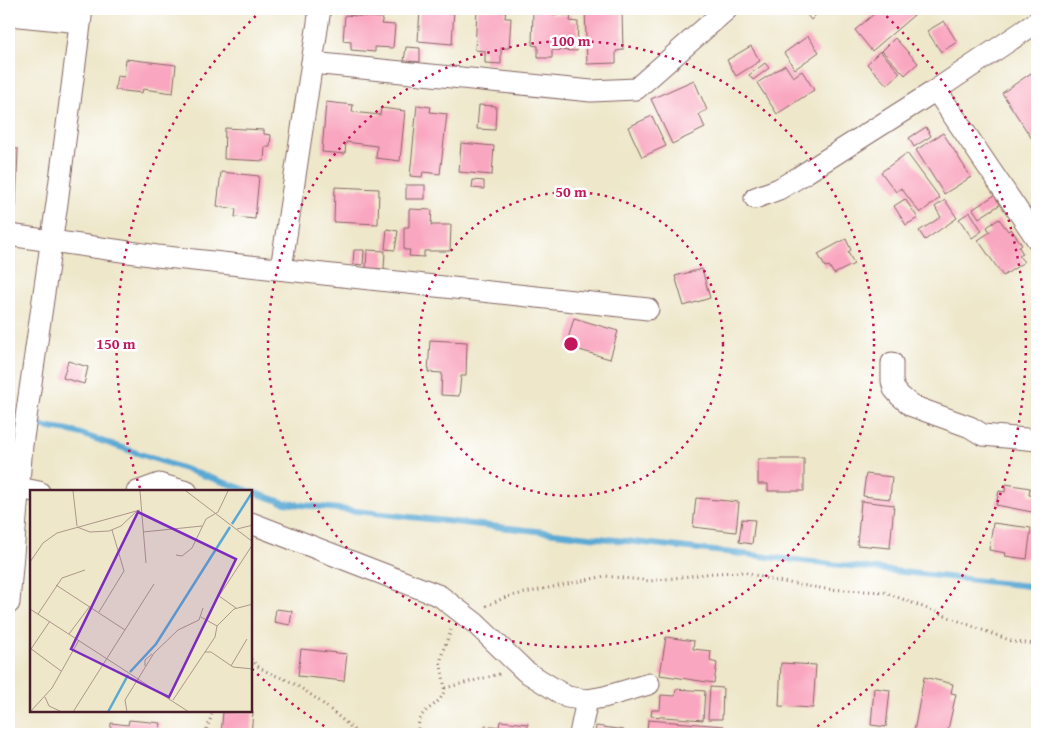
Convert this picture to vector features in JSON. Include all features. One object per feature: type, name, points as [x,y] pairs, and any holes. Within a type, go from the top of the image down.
[{"type":"street","points":[[281,269],[320,9]]},
{"type":"street","points":[[312,63],[591,91],[636,89],[727,9]]},
{"type":"street","points":[[9,15],[81,15],[28,411],[13,487],[9,603]]},
{"type":"street","points":[[754,198],[779,189],[936,90],[1037,22]]},
{"type":"street","points":[[936,90],[1037,239]]},
{"type":"street","points":[[9,235],[50,242],[281,269],[648,309]]},
{"type":"street","points":[[892,363],[894,389],[912,406],[970,427],[982,435],[1037,440]]},
{"type":"street","points":[[142,490],[159,484],[180,490]]},
{"type":"street","points":[[13,487],[30,490]]},
{"type":"street","points":[[252,523],[440,596],[461,612],[525,671],[558,693],[576,700],[586,700],[604,697],[649,684]]},
{"type":"street","points":[[580,734],[586,700]]},
{"type":"path","points":[[418,734],[417,727],[422,712],[442,696],[445,688],[441,677],[441,659],[461,612],[506,597],[605,576],[650,581],[714,573],[744,572],[776,582],[826,589],[884,592],[1015,642],[1037,644]]},
{"type":"path","points":[[252,660],[256,666],[291,683],[332,711],[358,734]]},
{"type":"path","points":[[445,688],[488,675],[525,671]]},
{"type":"path","points":[[205,734],[213,713]]},
{"type":"building","points":[[420,9],[454,9],[452,44],[418,41]]},
{"type":"building","points":[[477,9],[506,9],[505,18],[511,18],[509,48],[501,48],[501,64],[485,63],[485,51],[475,50]]},
{"type":"building","points":[[533,9],[552,9],[552,14],[571,15],[570,21],[578,22],[577,51],[552,50],[552,58],[538,58],[538,46],[532,45]]},
{"type":"building","points":[[585,9],[614,9],[615,12],[622,12],[623,50],[616,51],[616,63],[587,64]]},
{"type":"building","points":[[802,9],[832,9],[825,15],[820,11],[811,20]]},
{"type":"building","points":[[880,9],[921,9],[872,51],[855,30]]},
{"type":"building","points":[[345,15],[383,18],[381,24],[395,25],[393,48],[375,47],[375,52],[351,50],[351,42],[343,41]]},
{"type":"building","points":[[944,21],[957,42],[941,52],[927,31]]},
{"type":"building","points":[[808,36],[819,52],[795,69],[784,53]]},
{"type":"building","points":[[895,38],[918,63],[905,75],[882,51]]},
{"type":"building","points":[[751,46],[760,61],[736,76],[727,60]]},
{"type":"building","points":[[406,47],[420,48],[420,62],[404,61]]},
{"type":"building","points":[[880,51],[900,73],[887,85],[867,64]]},
{"type":"building","points":[[126,59],[176,65],[173,93],[143,89],[142,93],[115,90],[117,76],[124,77]]},
{"type":"building","points":[[765,63],[769,68],[753,80],[749,75]]},
{"type":"building","points":[[785,65],[793,77],[802,71],[814,90],[777,114],[757,83]]},
{"type":"building","points":[[1031,73],[1037,83],[1037,136],[1032,139],[1002,93]]},
{"type":"building","points":[[694,80],[707,110],[699,114],[705,128],[672,144],[651,99]]},
{"type":"building","points":[[326,102],[353,105],[352,112],[380,115],[381,108],[405,111],[400,161],[376,158],[377,146],[346,142],[345,154],[322,152]]},
{"type":"building","points":[[417,105],[431,107],[430,112],[447,114],[440,174],[423,172],[422,177],[410,176]]},
{"type":"building","points":[[479,105],[496,106],[495,130],[477,129]]},
{"type":"building","points":[[652,116],[666,146],[642,157],[628,127]]},
{"type":"building","points":[[926,127],[931,136],[914,147],[909,138]]},
{"type":"building","points":[[225,128],[264,130],[264,134],[271,135],[270,147],[265,147],[264,161],[224,159]]},
{"type":"building","points":[[943,133],[971,177],[944,194],[916,150]]},
{"type":"building","points":[[461,143],[494,146],[492,175],[459,172]]},
{"type":"building","points":[[9,148],[18,149],[16,206],[9,206]]},
{"type":"building","points":[[907,153],[940,198],[920,213],[901,188],[896,192],[881,172]]},
{"type":"building","points":[[221,172],[259,176],[255,219],[235,217],[236,209],[217,206]]},
{"type":"building","points":[[473,180],[484,181],[484,189],[472,188]]},
{"type":"building","points":[[406,185],[425,185],[425,199],[406,199]]},
{"type":"building","points":[[335,187],[379,189],[378,224],[334,222]]},
{"type":"building","points":[[995,195],[1001,204],[979,218],[973,209]]},
{"type":"building","points":[[905,199],[918,218],[906,225],[894,206]]},
{"type":"building","points":[[945,200],[957,218],[925,240],[919,231],[941,217],[935,207]]},
{"type":"building","points":[[409,209],[432,210],[431,225],[451,225],[450,251],[424,251],[424,257],[409,256],[410,250],[404,250],[404,227],[409,227]]},
{"type":"building","points":[[970,212],[982,231],[972,238],[959,219]]},
{"type":"building","points":[[999,219],[1008,231],[1011,229],[1022,245],[1019,247],[1023,254],[1019,256],[1024,262],[1003,276],[978,240],[990,232],[987,227]]},
{"type":"building","points":[[387,229],[398,231],[395,250],[385,249]]},
{"type":"building","points":[[846,239],[851,250],[848,252],[854,264],[834,274],[829,266],[825,267],[818,254]]},
{"type":"building","points":[[354,250],[364,250],[363,265],[353,264]]},
{"type":"building","points":[[367,250],[385,251],[384,269],[366,268]]},
{"type":"building","points":[[702,269],[710,298],[684,306],[675,276]]},
{"type":"building","points":[[574,318],[618,331],[610,359],[566,346]]},
{"type":"building","points":[[430,340],[467,342],[466,376],[461,376],[459,396],[441,395],[442,373],[428,372]]},
{"type":"building","points":[[68,361],[88,367],[84,384],[63,378]]},
{"type":"building","points":[[758,459],[804,459],[804,491],[768,491],[768,484],[758,484]]},
{"type":"building","points":[[866,474],[892,477],[890,499],[863,496]]},
{"type":"building","points":[[1006,484],[1030,488],[1029,495],[1037,496],[1037,513],[996,505],[999,491],[1005,492]]},
{"type":"building","points":[[696,498],[739,502],[736,532],[693,527]]},
{"type":"building","points":[[861,501],[894,505],[890,548],[857,545]]},
{"type":"building","points":[[742,519],[755,520],[752,544],[739,542]]},
{"type":"building","points":[[993,523],[1031,528],[1027,559],[1005,556],[1006,553],[989,550]]},
{"type":"building","points":[[276,609],[292,611],[290,625],[274,622]]},
{"type":"building","points":[[666,637],[694,641],[693,649],[711,651],[710,661],[717,663],[714,683],[660,675]]},
{"type":"building","points":[[301,649],[347,654],[344,681],[298,676]]},
{"type":"building","points":[[781,663],[816,665],[813,708],[779,706]]},
{"type":"building","points":[[924,677],[953,684],[951,693],[956,694],[947,734],[914,732]]},
{"type":"building","points":[[710,687],[723,688],[722,719],[708,719]]},
{"type":"building","points":[[874,688],[890,690],[886,727],[871,725]]},
{"type":"building","points":[[676,689],[705,691],[703,720],[651,716],[652,710],[660,710],[661,695],[675,696]]},
{"type":"building","points":[[253,712],[251,734],[221,734],[223,713]]},
{"type":"building","points":[[129,720],[161,723],[160,730],[170,731],[170,734],[110,734],[111,723],[128,725]]},
{"type":"building","points":[[648,720],[724,726],[723,734],[647,731]]},
{"type":"building","points":[[500,721],[528,724],[527,734],[484,734],[485,725],[499,727]]},
{"type":"building","points":[[596,726],[624,730],[624,734],[595,734]]},
{"type":"waterway","points":[[9,421],[75,432],[247,490]]},
{"type":"waterway","points":[[252,492],[285,503],[1037,587]]}]
